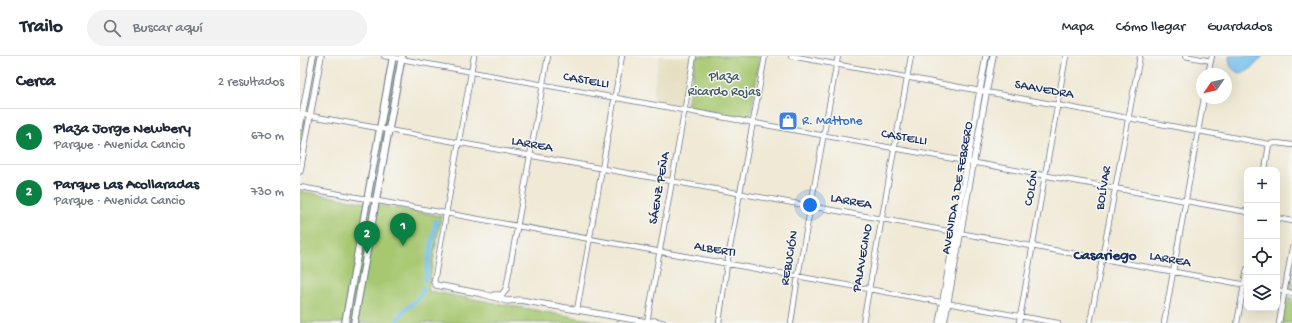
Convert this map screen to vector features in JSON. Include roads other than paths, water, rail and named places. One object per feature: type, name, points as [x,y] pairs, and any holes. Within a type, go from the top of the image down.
[{"type":"main road","points":[[345,323],[393,57]]},
{"type":"main road","points":[[354,323],[402,58]]},
{"type":"street","points":[[300,127],[301,114],[313,56]]},
{"type":"street","points":[[300,171],[321,56]]},
{"type":"street","name":"CASTELLI","points":[[384,56],[402,58],[471,72],[1244,211]]},
{"type":"street","points":[[474,56],[434,282],[436,285],[484,294],[507,301],[520,300]]},
{"type":"street","points":[[484,294],[502,295],[506,289],[548,56]]},
{"type":"street","points":[[577,310],[622,56]]},
{"type":"street","name":"SÁENZ PEÑA","points":[[647,323],[694,56]]},
{"type":"street","points":[[719,323],[727,264],[765,56]]},
{"type":"street","name":"SAAVEDRA","points":[[792,56],[1270,144],[1278,143],[1292,145]]},
{"type":"street","name":"REBUCIÓN","points":[[791,323],[810,206],[838,56]]},
{"type":"street","name":"PALAVECINO","points":[[863,323],[911,56]]},
{"type":"street","name":"AVENIDA 3 DE FEBRERO","points":[[939,323],[945,303],[958,233],[970,161],[979,90],[986,56]]},
{"type":"street","name":"AVENIDA 3 DE FEBRERO","points":[[970,161],[993,56]]},
{"type":"street","name":"COLÓN","points":[[1018,323],[1066,56]]},
{"type":"street","name":"BOLÍVAR","points":[[1090,323],[1140,56]]},
{"type":"street","points":[[1185,56],[1211,58],[1209,68]]},
{"type":"street","points":[[1164,323],[1203,104]]},
{"type":"street","name":"LARREA","points":[[301,114],[1244,285]]},
{"type":"street","points":[[1265,167],[1270,144]]},
{"type":"street","name":"ALBERTI","points":[[300,187],[1058,323]]},
{"type":"street","points":[[1280,219],[1292,221]]},
{"type":"street","points":[[1279,323],[1292,248]]},
{"type":"street","points":[[506,289],[511,296],[520,300],[647,323],[654,321],[663,323]]},
{"type":"street","points":[[1280,291],[1292,293]]},
{"type":"street","points":[[1237,323],[1244,293]]},
{"type":"street","name":"AVENIDA 3 DE FEBRERO","points":[[944,323],[945,303]]},
{"type":"water","points":[[1229,56],[1263,56],[1252,68],[1242,74],[1232,68]]},
{"type":"waterway","points":[[425,280],[436,221]]},
{"type":"waterway","points":[[397,323],[401,313],[418,299],[423,289]]},
{"type":"place","name":"R. Mattone","points":[[788,121]]},
{"type":"place","name":"Plaza Jorge Newbery","points":[[403,246]]},
{"type":"place","name":"Parque Las Acollaradas","points":[[367,254]]},
{"type":"district","name":"Casariego","points":[[1105,256]]},
{"type":"park label","name":"Plaza Ricardo Rojas","points":[[724,84]]}]
